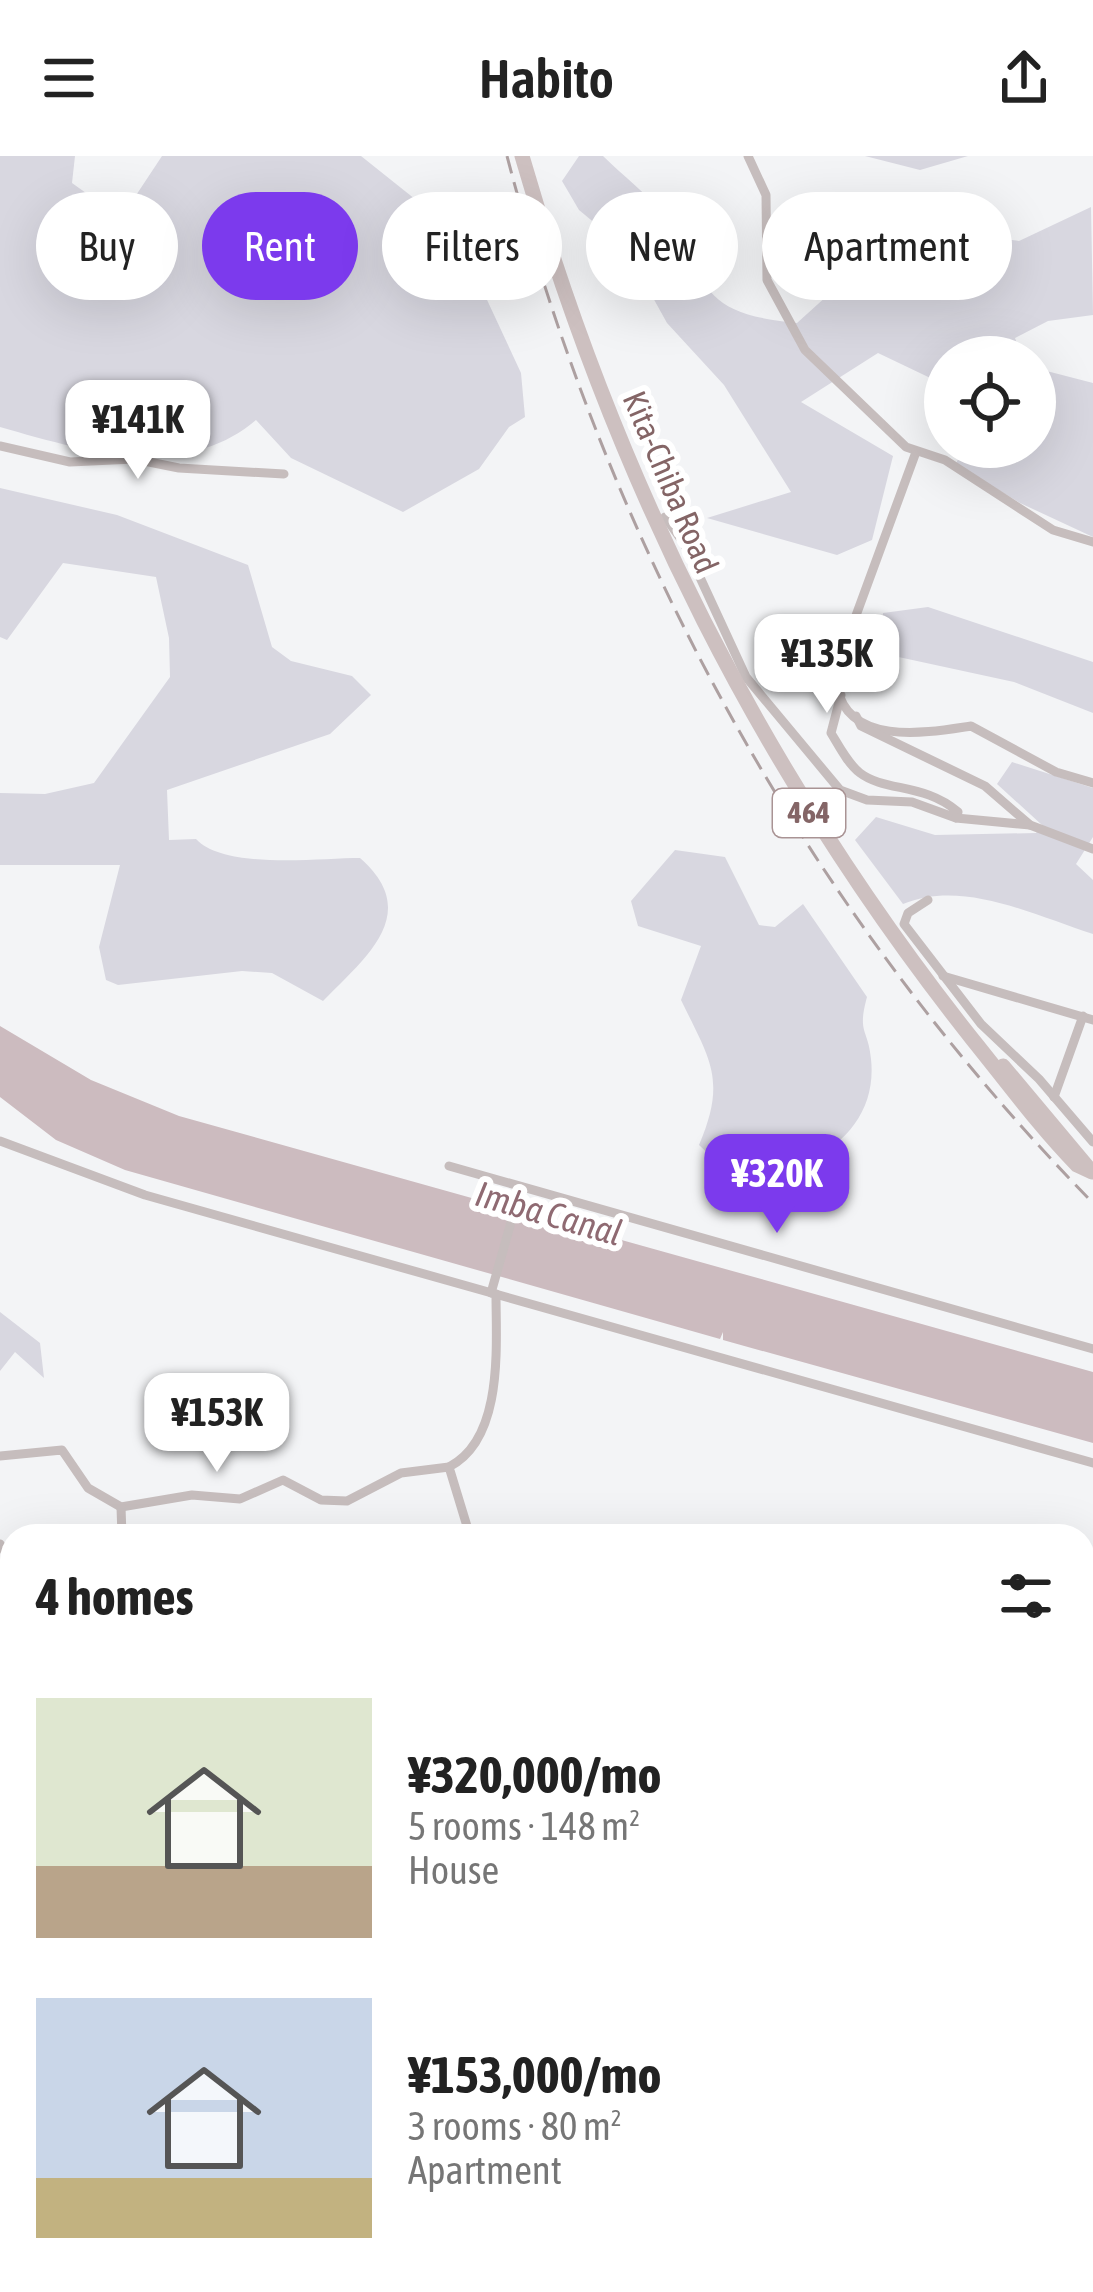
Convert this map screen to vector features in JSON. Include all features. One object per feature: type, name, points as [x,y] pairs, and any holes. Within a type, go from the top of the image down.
[{"type":"highway","name":"Kita-Chiba Road","points":[[522,156],[587,361],[670,562],[796,793],[898,943],[1049,1136],[1077,1166],[1092,1173]]},
{"type":"highway","name":"Kita-Chiba Road","points":[[978,1045],[1045,1114],[1092,1173]]},
{"type":"street","points":[[748,156],[766,195],[766,280],[805,350],[891,435],[916,452],[945,460],[1053,530],[1093,542]]},
{"type":"street","points":[[0,446],[70,462],[134,459],[179,468],[284,474]]},
{"type":"street","points":[[916,452],[847,640],[831,734],[855,769],[871,779],[932,794],[958,812],[956,818]]},
{"type":"street","points":[[665,517],[685,545],[746,677],[840,790],[867,800],[912,802],[956,818],[1030,825],[1093,849]]},
{"type":"street","points":[[841,694],[861,726],[985,786],[1030,825]]},
{"type":"street","points":[[855,713],[899,734],[926,736],[970,726],[1056,772],[1093,783]]},
{"type":"street","points":[[928,900],[908,913],[904,923],[981,1024],[1093,1142]]},
{"type":"street","points":[[942,976],[1088,1018],[1056,1100],[1045,1114]]},
{"type":"street","points":[[0,1141],[114,1186],[493,1289],[1093,1463]]},
{"type":"street","points":[[448,1166],[1093,1348]]},
{"type":"street","points":[[0,1456],[62,1450],[88,1488],[121,1507],[192,1495],[240,1499],[283,1480],[321,1500],[347,1501],[401,1473],[448,1467],[477,1439],[489,1402],[493,1289],[521,1187]]},
{"type":"street","points":[[448,1467],[466,1524]]},
{"type":"street","points":[[121,1507],[122,1524]]},
{"type":"shaded area","points":[[0,156],[75,156],[72,183],[85,192],[36,192],[36,300],[178,300],[178,192],[138,192],[162,156],[361,156],[406,192],[382,192],[382,300],[487,300],[521,373],[525,417],[509,427],[479,469],[403,512],[291,458],[256,420],[228,439],[166,455],[99,451],[0,427]]},
{"type":"shaded area","points":[[579,156],[603,156],[642,192],[586,192],[586,216],[562,181]]},
{"type":"shaded area","points":[[865,156],[968,156],[920,170]]},
{"type":"shaded area","points":[[1091,207],[1093,315],[1048,321],[1019,336],[924,336],[924,375],[878,353],[801,402],[893,456],[872,540],[837,555],[707,518],[791,492],[724,385],[667,323],[654,300],[719,300],[740,312],[797,323],[822,300],[1012,300],[1012,240]]},
{"type":"shaded area","points":[[1056,373],[1093,383],[1093,537],[1020,503],[963,468],[1056,468]]},
{"type":"shaded area","points":[[0,488],[117,515],[248,565],[272,647],[291,661],[352,676],[371,695],[330,734],[167,790],[169,840],[196,839],[210,849],[250,859],[360,858],[378,878],[387,897],[381,934],[323,1001],[272,973],[242,971],[118,985],[106,980],[99,947],[120,865],[0,865],[0,793],[45,794],[94,783],[170,677],[169,638],[156,577],[63,563],[7,640],[0,637]]},
{"type":"shaded area","points":[[928,607],[1093,662],[1093,713],[1014,682],[880,653],[883,613]]},
{"type":"shaded area","points":[[1012,762],[1093,788],[1093,837],[1076,864],[1093,880],[1093,934],[974,897],[926,897],[903,904],[855,840],[876,817],[935,835],[1036,833],[1042,825],[997,784]]},
{"type":"shaded area","points":[[675,850],[725,857],[759,925],[775,927],[803,904],[867,997],[863,1025],[871,1076],[865,1106],[837,1143],[808,1161],[776,1166],[716,1161],[699,1145],[713,1086],[707,1055],[681,1000],[701,946],[638,926],[631,901]]},
{"type":"shaded area","points":[[0,1026],[91,1080],[179,1116],[1093,1372],[1093,1443],[723,1340],[723,1332],[720,1339],[125,1170],[56,1140],[0,1097]]},
{"type":"shaded area","points":[[0,1312],[40,1343],[44,1378],[15,1352],[0,1371]]},
{"type":"railway","points":[[507,156],[550,302],[602,444],[662,583],[732,718],[810,848],[896,972],[990,1091],[1093,1203]]},
{"type":"water label","name":"Imba Canal","points":[[549,1213]]}]
